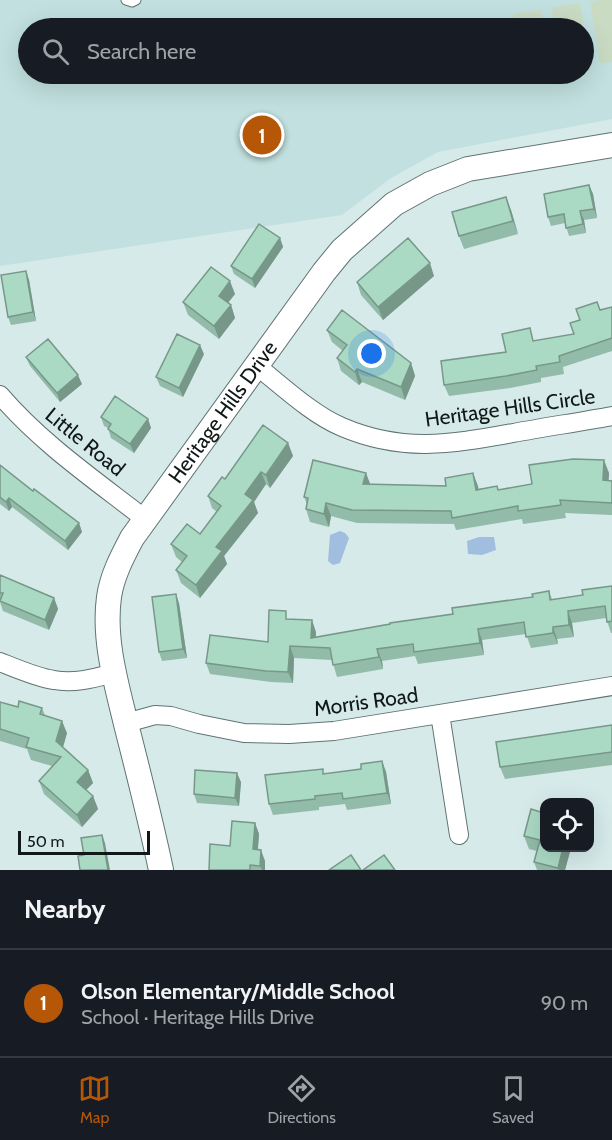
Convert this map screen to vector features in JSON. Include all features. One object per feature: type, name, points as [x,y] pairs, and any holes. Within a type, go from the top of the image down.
[{"type":"street","name":"Heritage Hills Drive","points":[[160,870],[114,673],[108,627],[109,596],[117,567],[132,538],[324,272],[342,250],[394,204],[430,184],[468,170],[612,145]]},
{"type":"street","name":"Heritage Hills Circle","points":[[257,366],[309,407],[341,427],[377,439],[415,445],[453,443],[612,416]]},
{"type":"street","name":"Little Road","points":[[0,395],[20,418],[48,442],[146,519]]},
{"type":"street","points":[[0,662],[52,680],[92,679],[114,673]]},
{"type":"street","name":"Morris Road","points":[[126,723],[155,715],[171,716],[244,733],[290,734],[334,731],[612,686]]},
{"type":"street","points":[[440,714],[459,835]]},
{"type":"lane","points":[[126,0],[132,2],[136,0]]},
{"type":"shaded area","points":[[0,0],[612,0],[612,119],[438,152],[391,178],[342,215],[0,266]]},
{"type":"green space","points":[[612,0],[612,62],[600,63],[590,2]]},
{"type":"green space","points":[[580,3],[582,18],[554,18],[552,8]]},
{"type":"green space","points":[[541,10],[543,18],[514,18],[513,14]]},
{"type":"water","points":[[340,531],[349,538],[340,563],[333,565],[328,561],[330,535]]},
{"type":"water","points":[[479,537],[494,537],[496,550],[482,555],[468,554],[467,541]]},
{"type":"building","points":[[589,185],[594,209],[580,211],[583,224],[566,228],[564,214],[548,217],[544,194]]},
{"type":"building","points":[[506,197],[513,221],[459,236],[452,212]]},
{"type":"building","points":[[259,224],[280,238],[252,279],[231,266]]},
{"type":"building","points":[[408,238],[430,263],[378,307],[357,282]]},
{"type":"building","points":[[211,267],[230,281],[219,296],[231,305],[214,326],[183,302]]},
{"type":"building","points":[[26,271],[33,312],[8,317],[1,275]]},
{"type":"building","points":[[597,302],[600,310],[612,307],[612,338],[559,356],[560,362],[536,366],[537,370],[444,385],[441,361],[506,352],[502,334],[530,328],[533,341],[574,334],[570,323],[580,320],[576,309]]},
{"type":"building","points":[[342,310],[411,363],[401,387],[357,369],[355,372],[337,358],[347,345],[327,330]]},
{"type":"building","points":[[177,334],[200,345],[179,388],[156,377]]},
{"type":"building","points":[[48,339],[78,375],[57,393],[26,357]]},
{"type":"building","points":[[115,396],[148,419],[130,444],[108,429],[111,424],[101,417]]},
{"type":"building","points":[[263,425],[288,443],[266,475],[261,472],[245,494],[253,500],[216,547],[222,551],[196,585],[176,570],[187,556],[171,544],[187,524],[200,534],[221,506],[208,496],[222,477],[225,479]]},
{"type":"building","points":[[573,459],[604,460],[603,480],[612,481],[612,503],[560,500],[561,505],[518,511],[518,506],[452,518],[451,511],[352,510],[326,503],[324,514],[306,509],[308,498],[304,497],[313,460],[366,473],[363,484],[446,486],[445,478],[473,473],[476,490],[497,486],[498,490],[532,484],[529,465]]},
{"type":"building","points":[[0,465],[79,523],[65,541],[9,498],[6,502],[0,497]]},
{"type":"building","points":[[0,575],[54,598],[45,620],[0,601],[3,593],[0,593]]},
{"type":"building","points":[[612,586],[612,621],[607,622],[605,606],[568,611],[569,625],[553,627],[553,633],[526,637],[524,622],[478,629],[480,643],[414,652],[413,644],[377,649],[379,657],[333,665],[330,648],[290,646],[288,672],[206,663],[210,635],[268,642],[269,610],[286,611],[286,619],[312,620],[311,638],[453,614],[452,608],[533,597],[532,594],[549,591],[550,600],[583,595],[582,590]]},
{"type":"building","points":[[176,594],[183,649],[159,652],[152,597]]},
{"type":"building","points":[[19,701],[42,708],[40,714],[62,721],[56,741],[88,770],[77,782],[93,796],[77,815],[39,781],[61,757],[26,747],[29,738],[0,729],[0,702],[18,707]]},
{"type":"building","points":[[612,725],[612,752],[500,767],[496,742]]},
{"type":"building","points":[[382,761],[387,793],[343,799],[342,793],[315,796],[315,799],[269,804],[265,775],[323,769],[323,774],[361,769],[361,764]]},
{"type":"building","points":[[195,770],[237,773],[235,798],[194,794]]},
{"type":"building","points":[[531,809],[540,812],[540,840],[524,836]]},
{"type":"building","points":[[232,821],[255,823],[253,849],[261,850],[260,866],[250,865],[250,870],[209,870],[210,844],[230,846]]},
{"type":"building","points":[[102,835],[108,870],[80,870],[78,856],[84,855],[81,838]]},
{"type":"building","points":[[540,840],[540,852],[562,852],[558,868],[534,862]]},
{"type":"building","points":[[351,855],[361,870],[329,870]]},
{"type":"building","points":[[384,855],[395,870],[363,870]]},
{"type":"place","name":"Olson Elementary/Middle School","points":[[262,135]]}]
